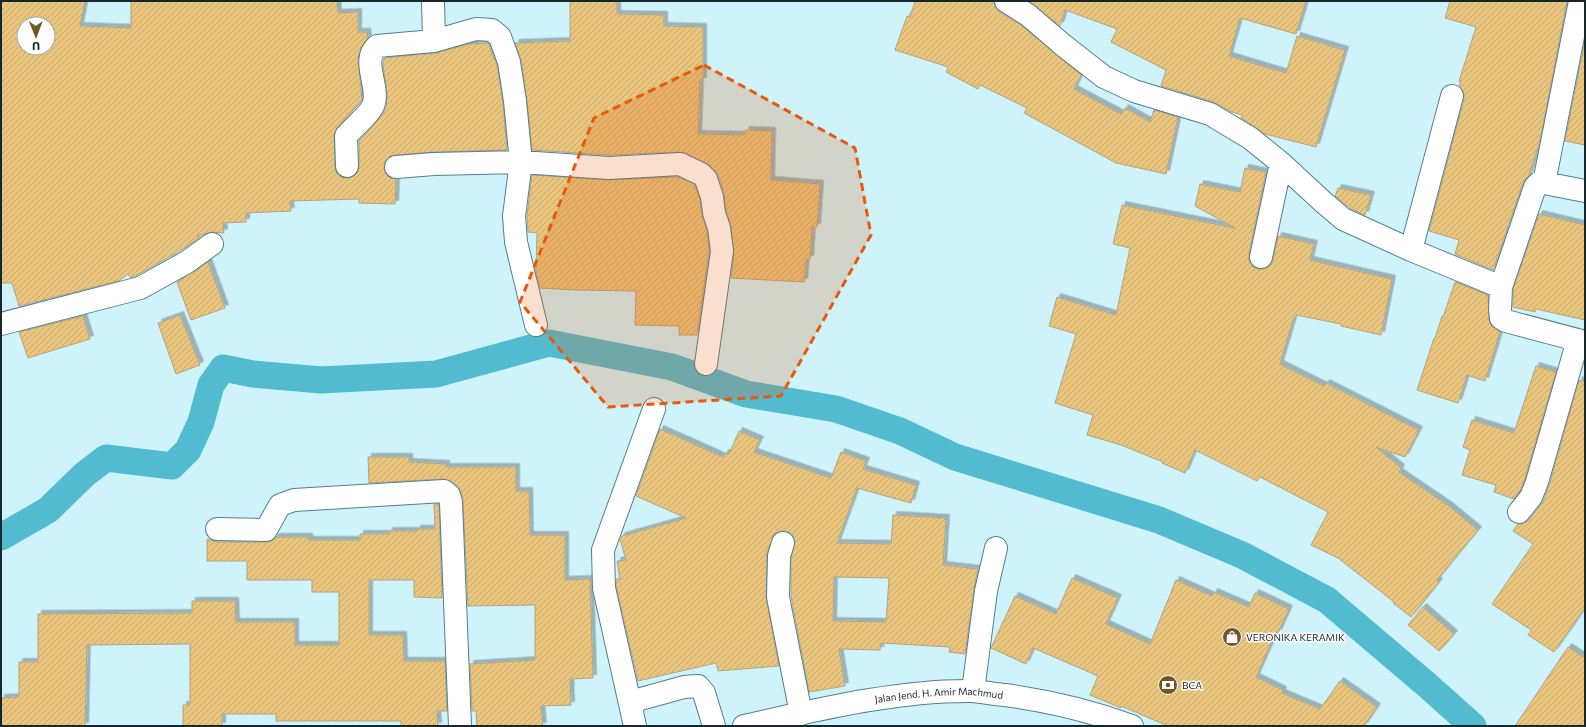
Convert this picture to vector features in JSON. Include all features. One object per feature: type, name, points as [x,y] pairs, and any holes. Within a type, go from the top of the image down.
[{"type":"main road","points":[[434,1],[434,41]]},
{"type":"main road","points":[[1006,1],[1028,15],[1104,77],[1134,91],[1210,114],[1250,138],[1281,163],[1322,202],[1343,219],[1411,250],[1501,287]]},
{"type":"main road","points":[[1544,182],[1580,1]]},
{"type":"main road","points":[[347,166],[346,136],[369,112],[374,103],[371,54],[377,46],[434,41],[476,29],[492,30],[500,37],[509,62],[515,101],[521,162],[514,216],[516,242],[536,325]]},
{"type":"main road","points":[[1411,250],[1452,96]]},
{"type":"main road","points":[[396,167],[434,164],[521,162],[609,168],[680,164],[701,174],[706,180],[719,228],[722,251],[706,364]]},
{"type":"main road","points":[[1261,257],[1281,163]]},
{"type":"main road","points":[[1519,512],[1531,497],[1537,482],[1582,341],[1506,321],[1501,318],[1501,287],[1532,192],[1539,183],[1544,182],[1585,191]]},
{"type":"main road","points":[[1,324],[140,288],[187,262],[212,244]]},
{"type":"main road","points":[[635,726],[604,588],[603,550],[654,409]]},
{"type":"main road","points":[[217,529],[266,530],[280,505],[294,500],[444,491],[449,495],[451,509],[460,726]]},
{"type":"main road","points":[[782,543],[779,556],[778,597],[801,714]]},
{"type":"main road","points":[[973,691],[986,591],[996,548]]},
{"type":"main road","points":[[630,702],[684,687],[698,686],[704,693],[714,726]]},
{"type":"main road","name":"Jalan Jend. H. Amir Machmud","points":[[744,726],[891,698],[934,693],[973,691],[1066,705],[1102,715],[1132,726]]},
{"type":"highlighted area","points":[[704,65],[855,148],[871,235],[781,396],[608,407],[520,302],[594,118]]},
{"type":"building","points":[[1,1],[85,1],[80,26],[131,28],[131,1],[337,1],[338,13],[358,12],[358,32],[367,32],[368,38],[361,48],[358,58],[362,100],[337,128],[334,136],[336,172],[341,177],[347,178],[354,176],[358,172],[359,141],[379,119],[386,108],[387,95],[383,65],[384,58],[435,53],[469,44],[488,43],[497,65],[503,103],[507,150],[434,152],[395,155],[389,157],[385,161],[384,168],[386,174],[390,178],[396,179],[395,204],[359,203],[359,199],[290,201],[291,211],[246,213],[246,222],[223,223],[224,233],[211,232],[203,235],[197,235],[199,238],[180,251],[131,278],[128,274],[119,281],[19,306],[12,283],[1,283]]},
{"type":"building","points":[[570,1],[617,1],[617,14],[664,15],[664,26],[703,27],[703,81],[700,81],[698,134],[745,135],[746,130],[772,131],[771,180],[820,184],[817,227],[812,227],[810,259],[806,259],[804,282],[731,278],[734,253],[731,226],[726,210],[724,193],[715,170],[706,163],[685,153],[679,152],[609,155],[532,150],[521,60],[515,43],[570,41]]},
{"type":"building","points":[[915,1],[994,1],[995,7],[999,12],[1021,25],[1081,75],[1074,89],[1121,114],[1125,108],[1150,122],[1154,110],[1178,117],[1166,174],[1116,163],[1024,113],[1027,108],[980,85],[978,89],[946,72],[948,67],[895,50],[907,16],[910,17]]},
{"type":"building","points":[[1029,1],[1306,1],[1296,34],[1240,18],[1229,56],[1286,73],[1297,36],[1345,50],[1316,147],[1265,134],[1241,118],[1242,115],[1229,111],[1214,102],[1161,86],[1166,70],[1111,42],[1117,29],[1065,10],[1060,26]]},
{"type":"building","points":[[1450,1],[1567,1],[1540,141],[1529,175],[1523,183],[1493,270],[1455,254],[1459,240],[1429,231],[1464,99],[1464,93],[1459,86],[1461,81],[1459,81],[1476,27],[1445,18]]},
{"type":"building","points":[[1585,40],[1585,145],[1565,141]]},
{"type":"building","points":[[1245,168],[1266,172],[1249,254],[1249,261],[1253,267],[1264,269],[1271,265],[1278,236],[1314,244],[1310,260],[1392,279],[1381,335],[1341,326],[1341,324],[1296,315],[1296,317],[1294,317],[1280,364],[1324,386],[1326,383],[1419,430],[1405,457],[1376,447],[1401,468],[1399,472],[1449,506],[1478,530],[1437,580],[1439,582],[1411,617],[1338,558],[1311,545],[1328,512],[1260,477],[1257,481],[1195,450],[1185,473],[1162,463],[1163,462],[1121,445],[1087,435],[1093,415],[1055,403],[1076,334],[1049,326],[1057,297],[1116,315],[1130,248],[1113,244],[1122,205],[1235,228],[1195,206],[1200,184],[1240,192]]},
{"type":"building","points":[[532,175],[608,180],[678,177],[694,184],[700,200],[702,215],[707,231],[709,251],[697,335],[679,335],[679,326],[635,325],[636,291],[540,288],[536,272],[537,233],[528,232],[527,216]]},
{"type":"building","points":[[1338,188],[1371,195],[1365,215],[1350,208],[1335,196]]},
{"type":"building","points":[[1539,214],[1585,225],[1585,320],[1536,309],[1535,312],[1513,307],[1513,289]]},
{"type":"building","points":[[208,262],[225,308],[191,320],[177,282]]},
{"type":"building","points":[[1455,282],[1488,295],[1489,320],[1491,325],[1500,332],[1485,381],[1467,375],[1458,403],[1417,390],[1434,338]]},
{"type":"building","points":[[180,315],[200,365],[176,374],[158,323]]},
{"type":"building","points":[[83,316],[90,339],[28,358],[19,332]]},
{"type":"building","points":[[1536,366],[1556,372],[1525,478],[1520,491],[1514,499],[1494,492],[1496,485],[1462,475],[1470,450],[1463,447],[1472,420],[1514,433]]},
{"type":"building","points":[[1579,380],[1585,382],[1585,608],[1554,652],[1528,635],[1531,630],[1492,604],[1533,544],[1513,531],[1518,524],[1529,520],[1543,502],[1549,486]]},
{"type":"building","points":[[660,429],[723,457],[725,453],[729,454],[739,431],[760,440],[754,452],[831,478],[841,452],[866,461],[863,469],[916,485],[911,503],[857,488],[837,543],[891,544],[893,515],[946,518],[943,565],[978,569],[965,654],[949,652],[950,647],[881,643],[880,650],[839,649],[845,686],[809,692],[791,596],[791,558],[795,541],[792,534],[786,531],[781,531],[774,534],[767,552],[766,597],[779,666],[718,671],[716,663],[638,681],[616,586],[616,579],[620,579],[617,561],[626,560],[620,539],[622,536],[686,518],[636,496]],"holes":[[[834,577],[889,578],[886,622],[833,621]]]},
{"type":"building","points":[[368,457],[409,457],[409,462],[446,464],[446,467],[516,467],[516,491],[529,491],[530,535],[565,535],[565,580],[590,579],[593,678],[570,679],[571,705],[541,706],[543,726],[477,726],[476,711],[472,711],[470,664],[535,660],[535,605],[468,606],[463,502],[461,491],[452,481],[443,479],[369,483]]},
{"type":"building","points":[[434,504],[439,504],[442,598],[414,597],[414,580],[369,580],[369,635],[403,635],[404,661],[445,661],[447,711],[437,711],[438,726],[401,726],[401,721],[276,721],[276,714],[222,714],[222,726],[183,726],[183,705],[190,705],[190,644],[87,645],[85,726],[1,726],[1,698],[19,697],[19,662],[38,662],[38,614],[192,613],[192,601],[235,601],[236,622],[295,622],[295,645],[339,645],[339,592],[312,592],[312,580],[247,580],[247,561],[207,561],[207,539],[217,542],[266,542],[272,541],[276,537],[309,537],[309,540],[360,540],[360,534],[389,534],[389,531],[417,531],[417,529],[435,529]]},
{"type":"building","points":[[1072,578],[1118,598],[1106,624],[1150,644],[1176,580],[1212,596],[1214,592],[1249,607],[1255,593],[1289,609],[1278,633],[1276,632],[1256,677],[1283,690],[1282,693],[1320,709],[1340,681],[1377,707],[1364,726],[1168,726],[1121,706],[1121,708],[1090,695],[1098,676],[1033,648],[1026,664],[991,648],[1015,596],[1056,614]]},
{"type":"building","points":[[1423,607],[1454,634],[1439,651],[1408,625]]},
{"type":"building","points":[[1568,647],[1585,658],[1585,726],[1515,726]]},
{"type":"waterway","points":[[1,537],[48,510],[85,474],[106,458],[172,466],[188,450],[201,422],[211,385],[223,368],[253,374],[321,380],[436,374],[549,343],[672,367],[746,394],[836,409],[900,431],[955,457],[1159,520],[1242,555],[1327,600],[1473,726]]},
{"type":"place","name":"VERONIKA KERAMIK","points":[[1232,637]]},
{"type":"place","name":"BCA","points":[[1168,685]]}]
